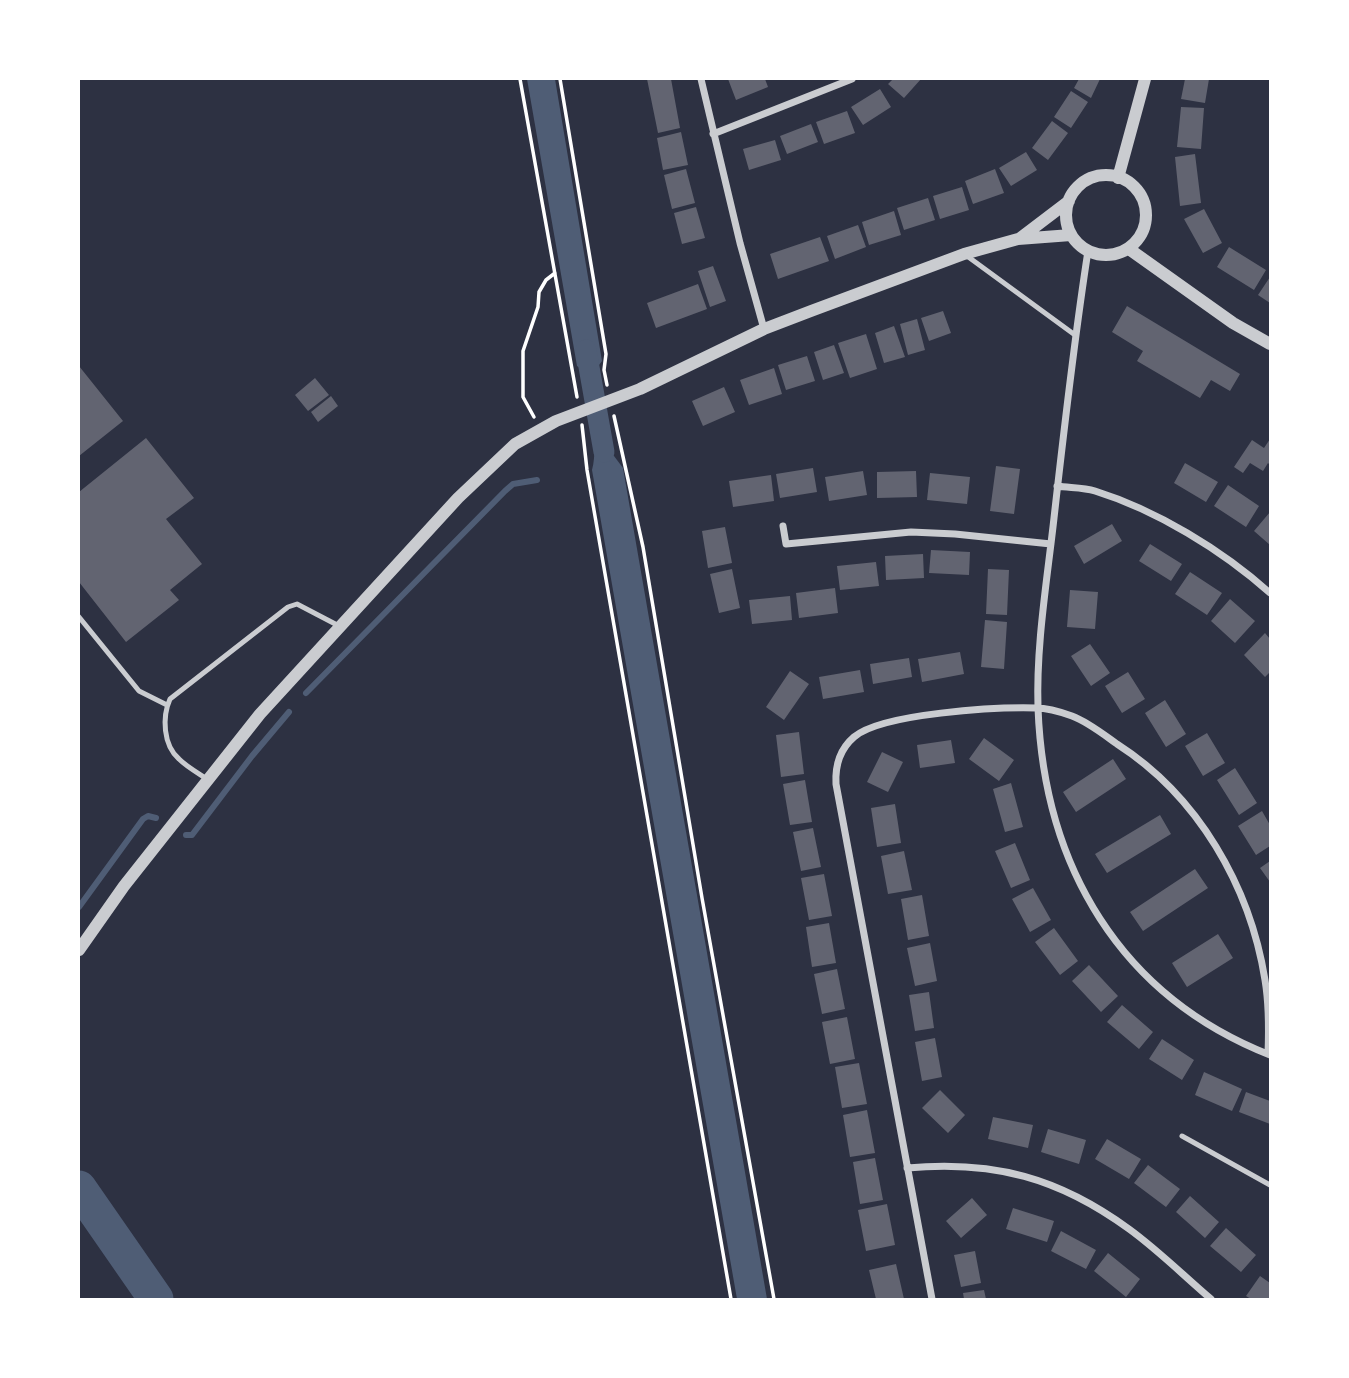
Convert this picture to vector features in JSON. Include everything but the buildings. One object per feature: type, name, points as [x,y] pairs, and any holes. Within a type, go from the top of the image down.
[{"type":"street","points":[[701,79],[764,329]]},
{"type":"street","points":[[713,134],[852,79]]},
{"type":"street","points":[[1118,178],[1145,79]]},
{"type":"street","points":[[1101,177],[1118,178],[1137,189],[1146,204],[1144,227],[1129,249],[1104,255],[1088,251],[1071,235],[1065,216],[1069,201],[1070,195],[1090,180],[1101,177]]},
{"type":"street","points":[[1018,239],[1069,201]]},
{"type":"street","points":[[79,950],[124,886],[260,713],[458,498],[515,444],[541,429],[640,388],[764,329],[964,254],[1018,239],[1071,235]]},
{"type":"street","points":[[1129,249],[1233,324],[1270,344]]},
{"type":"street","points":[[932,1299],[836,784],[840,754],[853,737],[872,726],[946,713],[1038,708],[1079,719],[1131,753],[1175,792],[1211,838],[1240,892],[1260,951],[1269,1011],[1269,1054],[1221,1033],[1172,999],[1130,958],[1094,910],[1075,875],[1057,829],[1044,772],[1038,708],[1041,632],[1075,335],[1088,251]]},
{"type":"street","points":[[1057,486],[1092,490],[1154,514],[1249,574],[1270,593]]},
{"type":"street","points":[[783,526],[786,544],[911,532],[1051,544]]},
{"type":"street","points":[[907,1168],[945,1164],[977,1167],[1013,1174],[1061,1189],[1084,1199],[1131,1230],[1210,1299]]},
{"type":"lane","points":[[964,254],[1075,335]]},
{"type":"lane","points":[[208,779],[176,757],[166,734],[164,714],[170,699],[288,607],[297,604],[341,627]]},
{"type":"lane","points":[[79,617],[139,691],[167,705]]},
{"type":"lane","points":[[1182,1136],[1270,1185]]},
{"type":"path","points":[[520,79],[574,383]]},
{"type":"path","points":[[560,79],[606,354],[604,370]]},
{"type":"path","points":[[541,429],[523,397],[523,351],[538,307],[539,292],[546,280],[555,273]]},
{"type":"path","points":[[615,419],[643,547],[702,898],[774,1299]]},
{"type":"path","points":[[584,432],[589,483],[731,1299]]},
{"type":"water","points":[[527,79],[555,79],[602,361],[591,376],[577,366]]},
{"type":"water","points":[[599,426],[608,433],[611,452],[623,468],[767,1299],[737,1299],[592,470]]},
{"type":"waterway","points":[[586,350],[604,452]]},
{"type":"waterway","points":[[306,693],[505,491],[513,484],[537,480]]},
{"type":"waterway","points":[[186,835],[192,835],[289,712]]},
{"type":"waterway","points":[[79,907],[143,819],[148,816],[156,818]]},
{"type":"waterway","points":[[79,1188],[156,1299]]},
{"type":"waterway","points":[[148,1287],[150,1299]]}]
